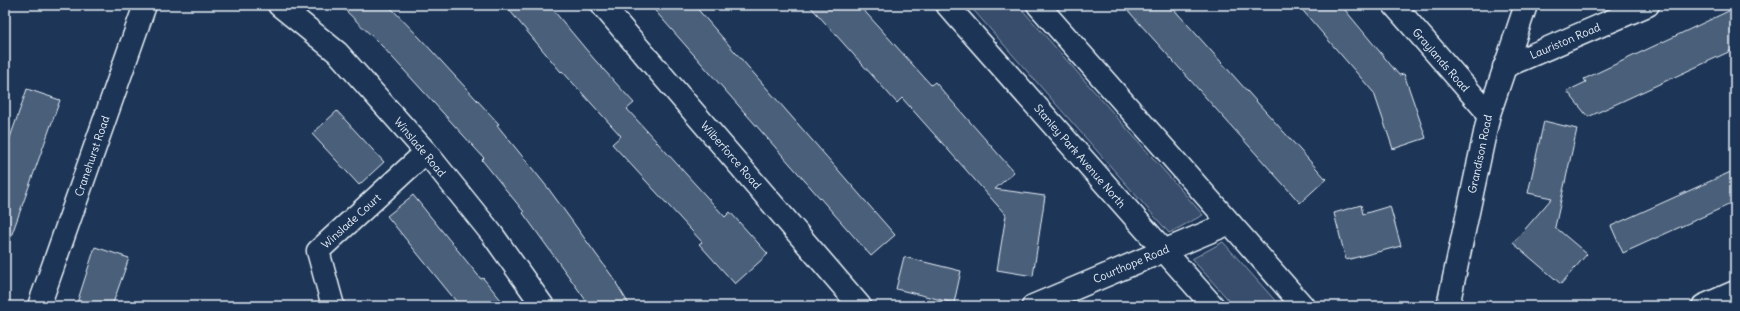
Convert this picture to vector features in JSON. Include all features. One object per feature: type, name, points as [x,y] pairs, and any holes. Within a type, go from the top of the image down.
[{"type":"main road","name":"Cranehurst Road","points":[[39,306],[145,5]]},
{"type":"main road","name":"Winslade Road","points":[[279,5],[338,53],[426,152],[492,234],[543,306]]},
{"type":"main road","name":"Wilberforce Road","points":[[602,5],[860,306]]},
{"type":"main road","name":"Stanley Park Avenue North","points":[[947,5],[1214,306]]},
{"type":"main road","points":[[1038,5],[1303,306]]},
{"type":"main road","name":"Graylands Road","points":[[1394,5],[1489,114]]},
{"type":"main road","name":"Grandison Road","points":[[1448,306],[1489,114],[1526,5]]},
{"type":"main road","name":"Lauriston Road","points":[[1504,67],[1648,5]]},
{"type":"main road","name":"Winslade Court","points":[[333,306],[318,251],[426,152]]},
{"type":"main road","name":"Courthope Road","points":[[1033,306],[1230,223]]},
{"type":"main road","points":[[1703,306],[1735,292]]},
{"type":"shaded area","points":[[969,5],[1018,5],[1203,215],[1169,233]]},
{"type":"shaded area","points":[[1223,242],[1280,306],[1234,306],[1192,259]]},
{"type":"building","points":[[340,5],[388,5],[420,38],[499,124],[497,125],[548,188],[617,283],[630,306],[590,306],[523,213],[524,212],[482,160],[484,158],[382,46]]},
{"type":"building","points":[[505,5],[549,5],[594,59],[634,103],[627,109],[725,217],[730,212],[768,254],[735,284],[699,244],[702,242],[612,144],[621,136],[562,71],[561,72]]},
{"type":"building","points":[[650,5],[694,5],[895,235],[871,256]]},
{"type":"building","points":[[809,5],[859,5],[931,85],[935,82],[1014,172],[995,189],[1045,196],[1033,276],[997,270],[1006,215],[902,98],[897,103]]},
{"type":"building","points":[[1123,5],[1170,5],[1326,179],[1300,203]]},
{"type":"building","points":[[1298,5],[1341,5],[1399,75],[1404,74],[1426,138],[1393,149],[1374,93]]},
{"type":"building","points":[[1735,8],[1735,49],[1588,117],[1567,91],[1586,82],[1584,79]]},
{"type":"building","points":[[27,89],[60,100],[8,245],[5,245],[5,152]]},
{"type":"building","points":[[337,111],[384,162],[359,185],[312,134]]},
{"type":"building","points":[[1544,121],[1577,129],[1555,227],[1587,254],[1561,284],[1513,243],[1552,198],[1528,193]]},
{"type":"building","points":[[1735,170],[1735,202],[1623,253],[1611,226]]},
{"type":"building","points":[[413,195],[481,279],[483,278],[506,306],[460,306],[387,216]]},
{"type":"building","points":[[1361,205],[1363,214],[1390,206],[1401,246],[1346,260],[1334,213]]},
{"type":"building","points":[[95,247],[129,258],[112,306],[76,306]]},
{"type":"building","points":[[904,257],[961,271],[954,303],[896,289]]}]
